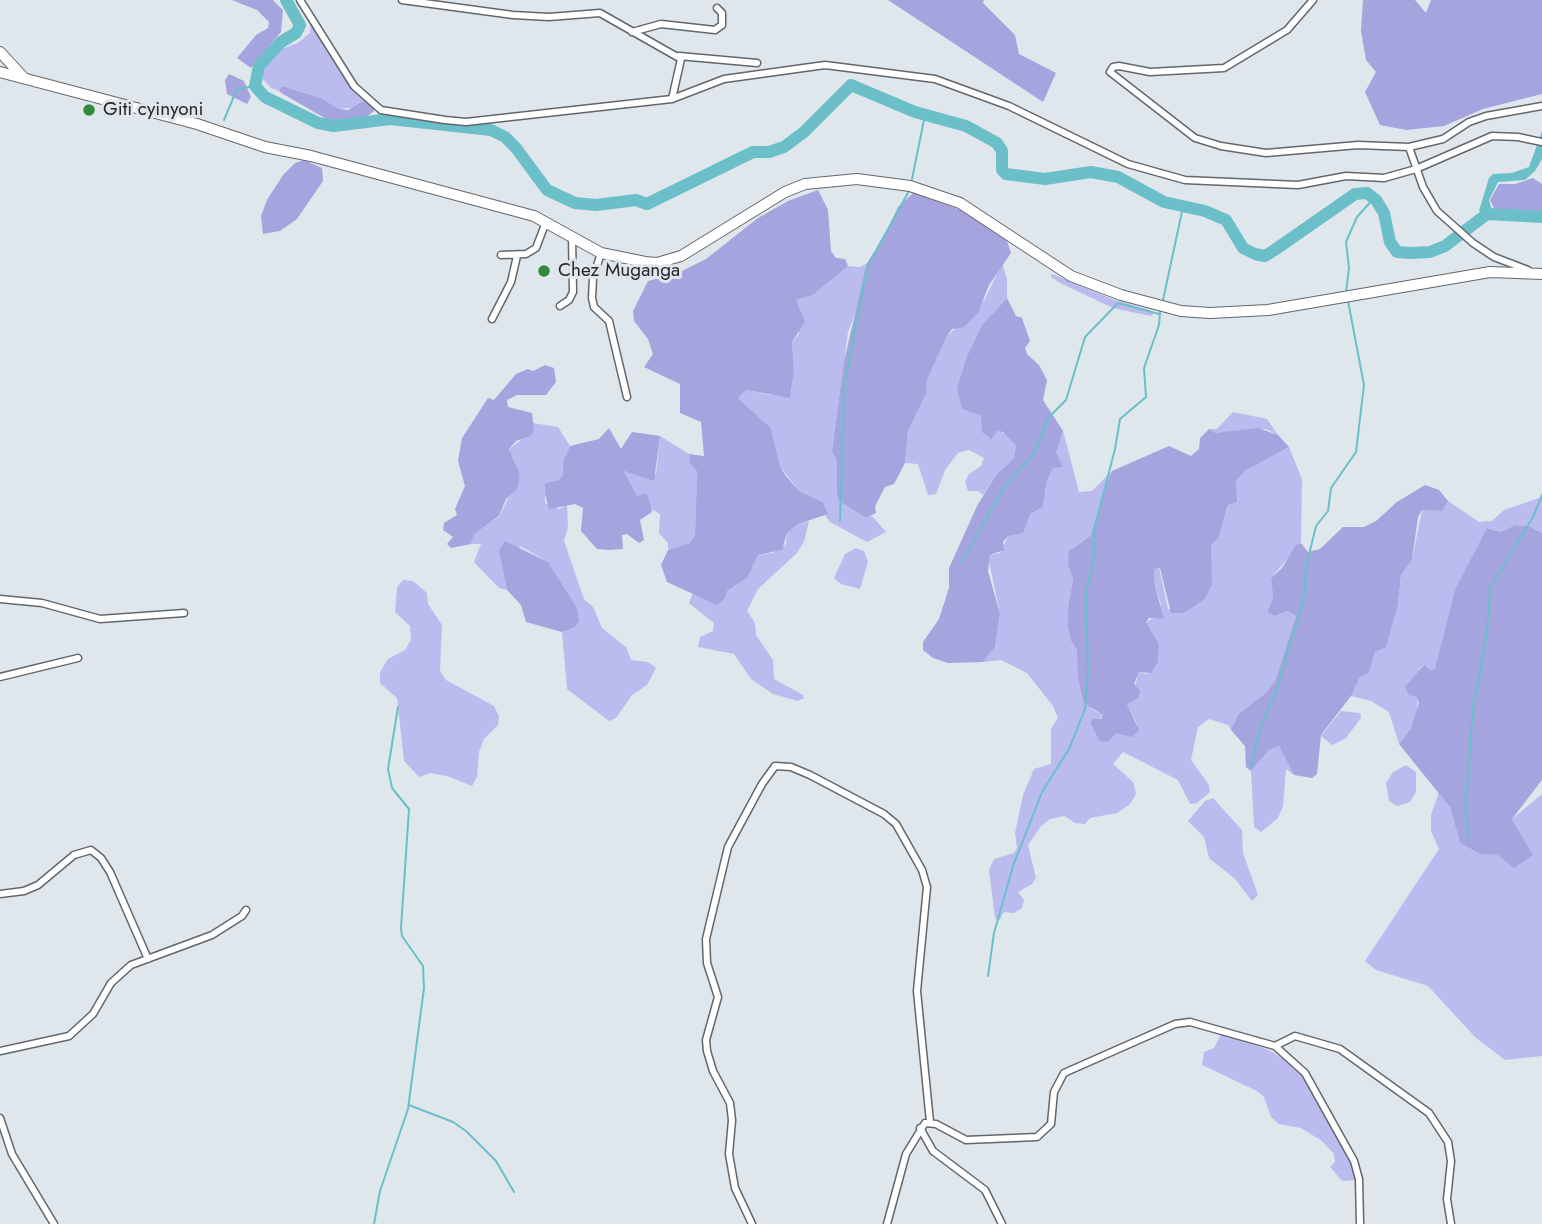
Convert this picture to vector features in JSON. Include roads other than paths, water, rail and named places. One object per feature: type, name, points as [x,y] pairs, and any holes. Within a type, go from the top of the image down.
[{"type":"highway","points":[[0,52],[24,78]]},
{"type":"highway","points":[[0,72],[546,222],[601,253],[645,262],[668,261],[700,246],[785,192],[805,184],[858,179],[910,186],[960,202],[1052,266],[1104,290],[1149,304],[1210,313],[1268,310],[1490,272],[1541,273]]},
{"type":"street","points":[[300,0],[354,86],[381,110],[466,122],[672,99],[724,79],[773,70],[825,65],[935,79],[984,96],[1128,164],[1185,180],[1298,185],[1346,176],[1384,178],[1416,169],[1492,136],[1539,142]]},
{"type":"street","points":[[402,0],[513,15],[549,17],[595,12],[607,15],[683,62],[672,99]]},
{"type":"street","points":[[1313,0],[1287,30],[1224,68],[1150,72],[1119,66],[1113,67],[1110,72],[1182,131],[1208,143],[1266,153],[1316,151],[1353,145],[1409,147],[1443,139],[1469,122],[1486,116],[1542,106]]},
{"type":"street","points":[[632,32],[661,24],[715,30],[722,24],[722,13],[717,8]]},
{"type":"street","points":[[677,56],[757,63]]},
{"type":"street","points":[[1409,147],[1416,169],[1437,211],[1473,243],[1507,263],[1541,273]]},
{"type":"street","points":[[501,255],[517,256],[536,248],[546,222]]},
{"type":"street","points":[[560,306],[569,300],[573,292],[572,236]]},
{"type":"street","points":[[601,253],[593,278],[592,298],[594,307],[609,321],[627,397]]},
{"type":"street","points":[[492,319],[510,282],[517,256]]},
{"type":"street","points":[[0,599],[42,603],[100,619],[184,614]]},
{"type":"street","points":[[0,677],[78,658]]},
{"type":"street","points":[[752,1224],[733,1176],[729,1154],[732,1120],[730,1103],[706,1051],[706,1040],[718,997],[707,962],[706,939],[729,847],[746,810],[775,766],[791,767],[810,775],[884,814],[902,832],[922,870],[927,887],[917,991],[930,1122]]},
{"type":"street","points":[[0,894],[24,891],[38,885],[74,855],[91,850],[102,858],[110,872],[148,959]]},
{"type":"street","points":[[0,1051],[69,1036],[93,1014],[111,983],[131,965],[212,934],[242,916],[246,910]]},
{"type":"street","points":[[930,1122],[966,1140],[1037,1137],[1051,1124],[1054,1093],[1064,1073],[1175,1024],[1190,1022],[1275,1046],[1305,1073],[1348,1145],[1359,1180],[1360,1224]]},
{"type":"street","points":[[1275,1046],[1295,1036],[1340,1049],[1429,1113],[1448,1142],[1451,1161],[1447,1199],[1451,1224]]},
{"type":"street","points":[[0,1118],[12,1154],[54,1224]]},
{"type":"street","points":[[887,1224],[906,1154],[920,1128],[930,1122]]},
{"type":"street","points":[[920,1128],[933,1151],[985,1190],[1002,1224]]},
{"type":"waterway","points":[[286,0],[300,25],[296,33],[281,42],[259,66],[255,86],[265,97],[318,123],[334,126],[390,119],[491,130],[505,137],[516,148],[547,190],[575,203],[596,205],[636,200],[647,204],[753,152],[769,152],[784,147],[804,132],[851,85],[915,112],[966,126],[997,143],[1002,151],[1002,170],[1006,174],[1045,179],[1091,172],[1118,177],[1164,202],[1205,211],[1226,220],[1243,248],[1265,256],[1355,194],[1367,193],[1376,200],[1384,213],[1390,242],[1397,252],[1430,252],[1445,246],[1487,214],[1542,217]]},
{"type":"waterway","points":[[224,120],[237,89],[255,86]]},
{"type":"waterway","points":[[912,179],[925,115]]},
{"type":"waterway","points":[[840,521],[844,387],[867,267],[909,191]]},
{"type":"waterway","points":[[1346,292],[1349,268],[1346,242],[1357,217],[1374,198]]},
{"type":"waterway","points":[[1163,300],[1183,207]]},
{"type":"waterway","points":[[1251,768],[1259,731],[1276,692],[1304,598],[1306,567],[1316,526],[1328,511],[1331,488],[1356,452],[1364,385],[1348,301]]},
{"type":"waterway","points":[[961,563],[1004,487],[1034,454],[1049,417],[1066,400],[1085,337],[1118,303],[1159,314]]},
{"type":"waterway","points":[[988,976],[994,933],[1013,866],[1042,792],[1069,749],[1085,709],[1088,672],[1086,591],[1093,565],[1095,526],[1120,419],[1146,397],[1144,368],[1159,325],[1160,312]]},
{"type":"waterway","points":[[1468,840],[1466,802],[1473,709],[1487,633],[1490,588],[1533,517],[1542,495]]},
{"type":"waterway","points":[[374,1224],[380,1191],[408,1109],[424,988],[423,966],[402,936],[401,928],[409,809],[392,788],[388,769],[398,707]]},
{"type":"waterway","points":[[409,1105],[453,1122],[466,1131],[496,1161],[514,1192]]},
{"type":"place","name":"Giti cyinyoni","points":[[89,110]]},
{"type":"place","name":"Chez Muganga","points":[[544,271]]}]
